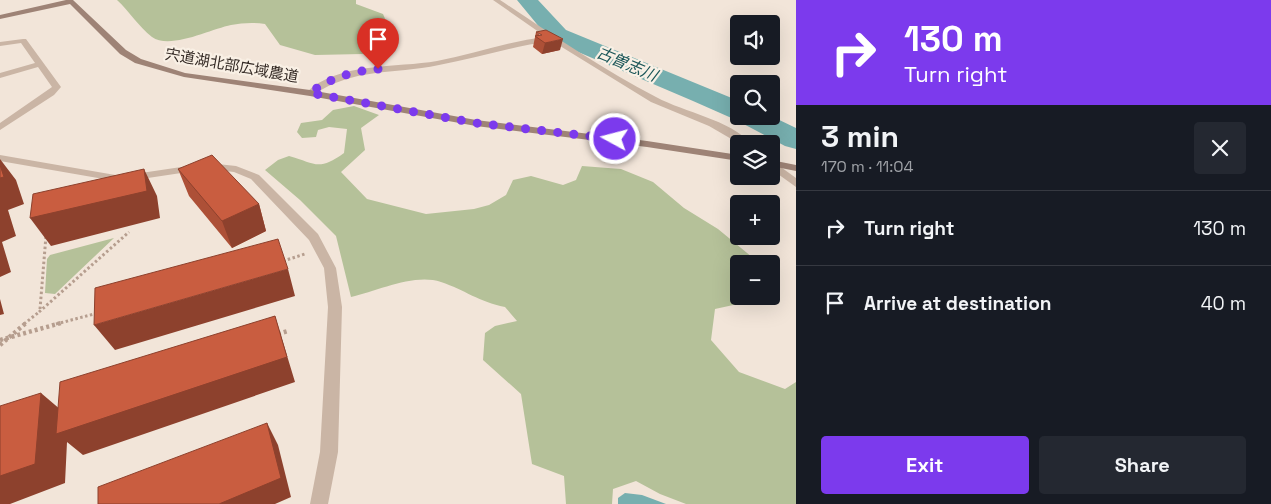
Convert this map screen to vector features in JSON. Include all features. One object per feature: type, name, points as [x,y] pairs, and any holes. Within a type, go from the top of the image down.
[{"type":"street","points":[[496,0],[551,39],[650,97],[706,119],[736,135]]},
{"type":"street","points":[[0,17],[70,1]]},
{"type":"street","name":"宍道湖北部広域農道","points":[[70,1],[123,52],[138,61],[184,75],[310,93],[476,123],[647,144],[730,157]]},
{"type":"street","points":[[310,93],[321,84],[358,71],[436,64],[520,41],[551,39]]},
{"type":"street","points":[[0,44],[23,41],[56,84],[56,90],[0,127]]},
{"type":"street","points":[[0,76],[40,64]]},
{"type":"street","points":[[0,158],[120,179],[208,166],[236,169],[255,177],[314,237],[330,268],[336,307],[329,452],[319,504]]},
{"type":"street","points":[[780,165],[796,168]]},
{"type":"street","points":[[780,171],[796,184]]},
{"type":"path","points":[[0,345],[129,232]]},
{"type":"path","points":[[40,311],[46,234]]},
{"type":"path","points":[[280,261],[308,253]]},
{"type":"path","points":[[0,340],[103,311]]},
{"type":"path","points":[[269,337],[288,331]]},
{"type":"green space","points":[[117,0],[356,0],[356,4],[383,14],[386,21],[376,25],[375,30],[393,36],[395,42],[386,50],[362,54],[315,55],[280,45],[265,24],[252,23],[231,25],[180,40],[160,40],[147,33]]},
{"type":"green space","points":[[354,106],[379,115],[361,128],[365,150],[341,172],[367,199],[426,214],[474,209],[489,205],[506,195],[513,180],[531,176],[563,185],[576,180],[582,166],[621,169],[653,182],[684,208],[718,229],[730,239],[730,245],[737,245],[750,255],[730,255],[730,305],[733,305],[715,309],[711,340],[739,372],[785,389],[796,382],[796,504],[686,504],[660,494],[636,481],[613,489],[612,504],[566,504],[564,476],[532,464],[521,394],[483,360],[485,333],[495,326],[517,321],[505,307],[487,302],[441,282],[430,280],[408,281],[351,297],[336,236],[300,200],[265,170],[278,160],[289,156],[311,163],[322,164],[344,153],[347,129],[329,127],[318,130],[316,137],[302,138],[297,132],[301,123],[322,120],[333,110]]},
{"type":"green space","points":[[114,238],[55,294],[45,293],[47,259],[50,255]]},
{"type":"water","points":[[625,493],[642,495],[666,504],[618,504],[618,498]]},
{"type":"building","points":[[546,30],[563,39],[545,43],[535,36],[542,35],[536,32]]},
{"type":"building","points":[[212,155],[259,204],[222,221],[178,169]]},
{"type":"building","points":[[0,165],[4,177],[0,178]]},
{"type":"building","points":[[144,169],[147,191],[30,218],[33,194]]},
{"type":"building","points":[[278,239],[288,269],[94,325],[95,288]]},
{"type":"building","points":[[275,316],[287,357],[56,434],[60,382]]},
{"type":"building","points":[[41,393],[35,464],[0,476],[0,406]]},
{"type":"building","points":[[267,423],[281,478],[219,504],[98,504],[98,487]]},
{"type":"waterway","name":"古曽志川","points":[[527,0],[558,35],[730,108]]},
{"type":"waterway","name":"古曽志川","points":[[766,125],[796,140]]},
{"type":"route","points":[[378,69],[358,71],[321,84],[310,93],[476,123],[615,139]]}]
